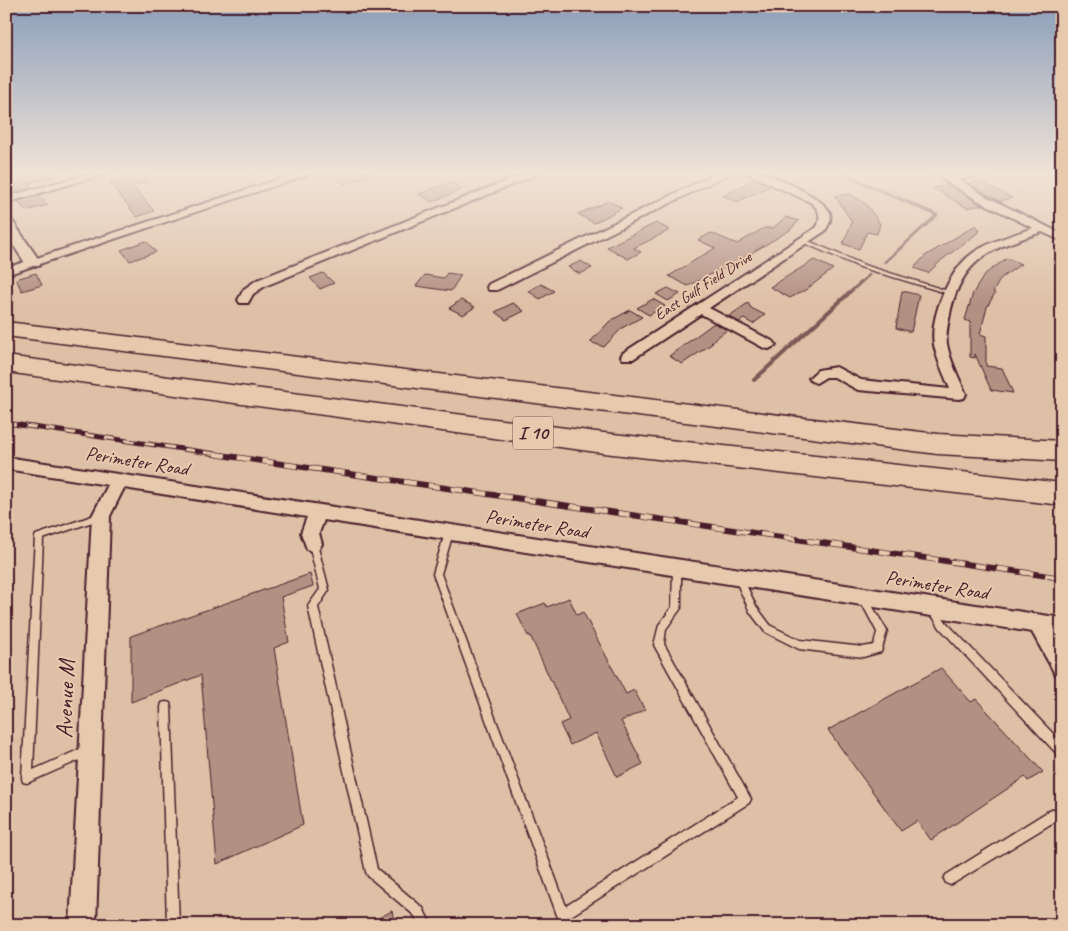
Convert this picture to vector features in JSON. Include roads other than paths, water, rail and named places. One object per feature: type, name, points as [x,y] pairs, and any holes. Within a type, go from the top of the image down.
[{"type":"highway","name":"I 10","points":[[6,329],[938,444],[1062,451]]},
{"type":"highway","name":"I 10","points":[[6,364],[604,443],[1056,495]]},
{"type":"street","points":[[6,272],[177,215]]},
{"type":"street","points":[[244,300],[248,292],[262,283],[430,215]]},
{"type":"street","points":[[493,287],[639,215]]},
{"type":"street","name":"East Gulf Field Drive","points":[[628,356],[699,308],[814,235],[824,224],[826,215]]},
{"type":"street","points":[[1016,215],[1062,238]]},
{"type":"street","points":[[6,222],[32,263]]},
{"type":"street","points":[[816,378],[823,373],[836,372],[858,386],[959,394],[940,345],[948,292],[969,261],[982,252],[994,245],[1041,229]]},
{"type":"street","points":[[699,308],[769,345]]},
{"type":"street","name":"Perimeter Road","points":[[6,463],[1062,627]]},
{"type":"street","name":"Avenue M","points":[[83,925],[100,516],[119,481]]},
{"type":"street","points":[[312,544],[310,533],[318,512]]},
{"type":"street","points":[[1038,624],[1062,667]]},
{"type":"lane","points":[[804,241],[862,266],[948,292]]},
{"type":"lane","points":[[90,750],[27,778],[39,537],[100,516]]},
{"type":"lane","points":[[449,533],[437,574],[563,914],[745,800],[659,645],[662,628],[676,608],[677,568]]},
{"type":"lane","points":[[312,544],[325,590],[313,606],[372,872],[419,912],[426,925]]},
{"type":"lane","points":[[738,577],[753,609],[768,629],[799,644],[863,652],[878,649],[882,631],[863,597]]},
{"type":"lane","points":[[932,607],[944,625],[1062,751]]},
{"type":"lane","points":[[166,707],[173,925]]},
{"type":"lane","points":[[950,879],[1062,811]]},
{"type":"waterway","points":[[885,262],[937,215]]},
{"type":"waterway","points":[[847,295],[869,275]]},
{"type":"waterway","points":[[754,380],[848,294]]},
{"type":"railway","points":[[6,423],[223,455]]},
{"type":"railway","points":[[214,454],[1062,578]]}]
